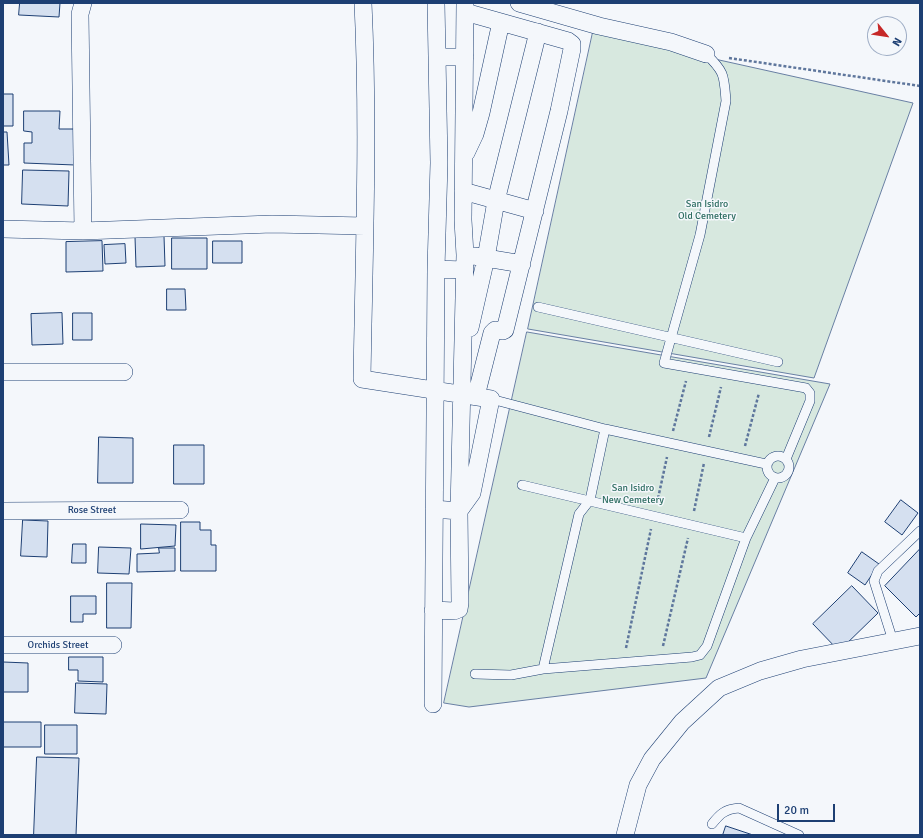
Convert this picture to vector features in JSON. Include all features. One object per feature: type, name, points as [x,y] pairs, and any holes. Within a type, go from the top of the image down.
[{"type":"street","points":[[83,3],[80,14],[84,231]]},
{"type":"street","points":[[364,3],[366,54],[362,380],[476,396]]},
{"type":"street","points":[[433,704],[436,269],[439,163],[436,3]]},
{"type":"street","points":[[519,3],[599,26],[671,42],[706,54]]},
{"type":"street","points":[[433,610],[454,611],[459,609],[459,511],[476,396],[492,333],[495,330],[505,330],[535,211],[572,49],[572,44],[568,42],[501,22],[465,8],[466,57],[463,160],[464,263],[461,366],[476,396],[472,492],[459,511]]},
{"type":"street","points":[[463,160],[471,146],[479,120],[501,22]]},
{"type":"street","points":[[461,366],[486,258],[496,201],[538,32]]},
{"type":"street","points":[[437,56],[466,57]]},
{"type":"street","points":[[439,163],[463,160]]},
{"type":"street","points":[[464,190],[496,201],[535,211]]},
{"type":"street","points":[[3,229],[84,231],[272,224],[365,226]]},
{"type":"street","points":[[436,269],[486,258],[522,264]]},
{"type":"street","points":[[3,372],[124,372]]},
{"type":"street","points":[[434,509],[459,511]]},
{"type":"street","name":"Rose Street","points":[[3,511],[180,510]]},
{"type":"street","points":[[625,835],[638,785],[652,759],[682,722],[719,688],[760,671],[795,661],[920,636]]},
{"type":"street","name":"Orchids Street","points":[[3,645],[113,645]]},
{"type":"lane","points":[[706,54],[721,68],[725,80],[726,101],[700,235],[664,363],[806,388],[810,393],[810,401],[786,459]]},
{"type":"lane","points":[[538,307],[778,362]]},
{"type":"lane","points":[[476,396],[605,429],[766,464]]},
{"type":"lane","points":[[543,669],[579,514],[590,500],[605,429]]},
{"type":"lane","points":[[774,456],[780,456],[786,459],[789,464],[786,475],[780,478],[774,478],[766,470],[766,464],[769,459],[774,456]]},
{"type":"lane","points":[[475,674],[511,675],[543,669],[692,657],[700,655],[707,646],[746,538],[774,478]]},
{"type":"lane","points":[[522,485],[746,538]]},
{"type":"lane","points":[[893,641],[874,581],[878,571],[920,529]]},
{"type":"lane","points":[[712,824],[720,814],[730,808],[739,808],[799,835]]},
{"type":"path","points":[[706,54],[920,86]]},
{"type":"path","points":[[624,662],[670,442],[689,367]]},
{"type":"path","points":[[660,659],[724,373]]},
{"type":"path","points":[[742,458],[762,380]]},
{"type":"green space","name":"San Isidro Old Cemetery","points":[[593,32],[913,103],[814,378],[528,329]]},
{"type":"green space","name":"San Isidro New Cemetery","points":[[527,332],[830,384],[706,678],[469,707],[444,703]]},
{"type":"building","points":[[20,3],[60,3],[59,17],[19,15]]},
{"type":"building","points":[[3,94],[13,94],[13,126],[3,126]]},
{"type":"building","points":[[24,111],[60,111],[59,129],[77,129],[75,165],[24,163],[24,143],[32,143],[32,132],[24,131]]},
{"type":"building","points":[[3,132],[7,132],[9,165],[3,165]]},
{"type":"building","points":[[23,170],[69,171],[68,206],[22,204]]},
{"type":"building","points":[[164,236],[165,266],[136,267],[135,237]]},
{"type":"building","points":[[172,238],[207,238],[207,269],[172,269]]},
{"type":"building","points":[[102,241],[103,271],[66,272],[66,242]]},
{"type":"building","points":[[213,241],[242,241],[242,263],[213,263]]},
{"type":"building","points":[[125,244],[126,263],[105,264],[104,245]]},
{"type":"building","points":[[167,289],[185,289],[186,310],[167,310]]},
{"type":"building","points":[[62,313],[63,344],[32,345],[31,314]]},
{"type":"building","points":[[73,313],[92,313],[92,340],[73,340]]},
{"type":"building","points":[[99,437],[133,438],[133,483],[98,483]]},
{"type":"building","points":[[174,445],[204,445],[204,484],[174,484]]},
{"type":"building","points":[[901,500],[918,513],[902,535],[885,522]]},
{"type":"building","points":[[23,520],[48,521],[47,557],[21,556]]},
{"type":"building","points":[[181,522],[200,522],[200,530],[211,530],[211,545],[216,545],[216,571],[181,571]]},
{"type":"building","points":[[141,524],[176,525],[175,546],[141,549]]},
{"type":"building","points":[[73,544],[86,544],[86,563],[72,563]]},
{"type":"building","points":[[99,547],[131,548],[129,574],[98,573]]},
{"type":"building","points":[[159,548],[175,548],[175,571],[137,572],[137,554],[159,553]]},
{"type":"building","points":[[920,549],[920,613],[916,617],[885,586]]},
{"type":"building","points":[[862,552],[879,564],[865,585],[848,573]]},
{"type":"building","points":[[107,583],[132,583],[131,628],[107,628]]},
{"type":"building","points":[[852,586],[878,613],[839,651],[813,624]]},
{"type":"building","points":[[71,596],[96,596],[96,614],[83,614],[83,622],[71,622]]},
{"type":"building","points":[[69,657],[103,657],[103,682],[78,681],[78,670],[69,670]]},
{"type":"building","points":[[3,662],[28,663],[28,692],[3,692]]},
{"type":"building","points":[[76,683],[107,684],[106,714],[75,713]]},
{"type":"building","points":[[3,722],[41,722],[41,747],[3,747]]},
{"type":"building","points":[[45,725],[77,725],[77,754],[45,754]]},
{"type":"building","points":[[37,757],[79,758],[76,835],[34,835]]},
{"type":"building","points":[[726,826],[753,835],[723,835]]}]
